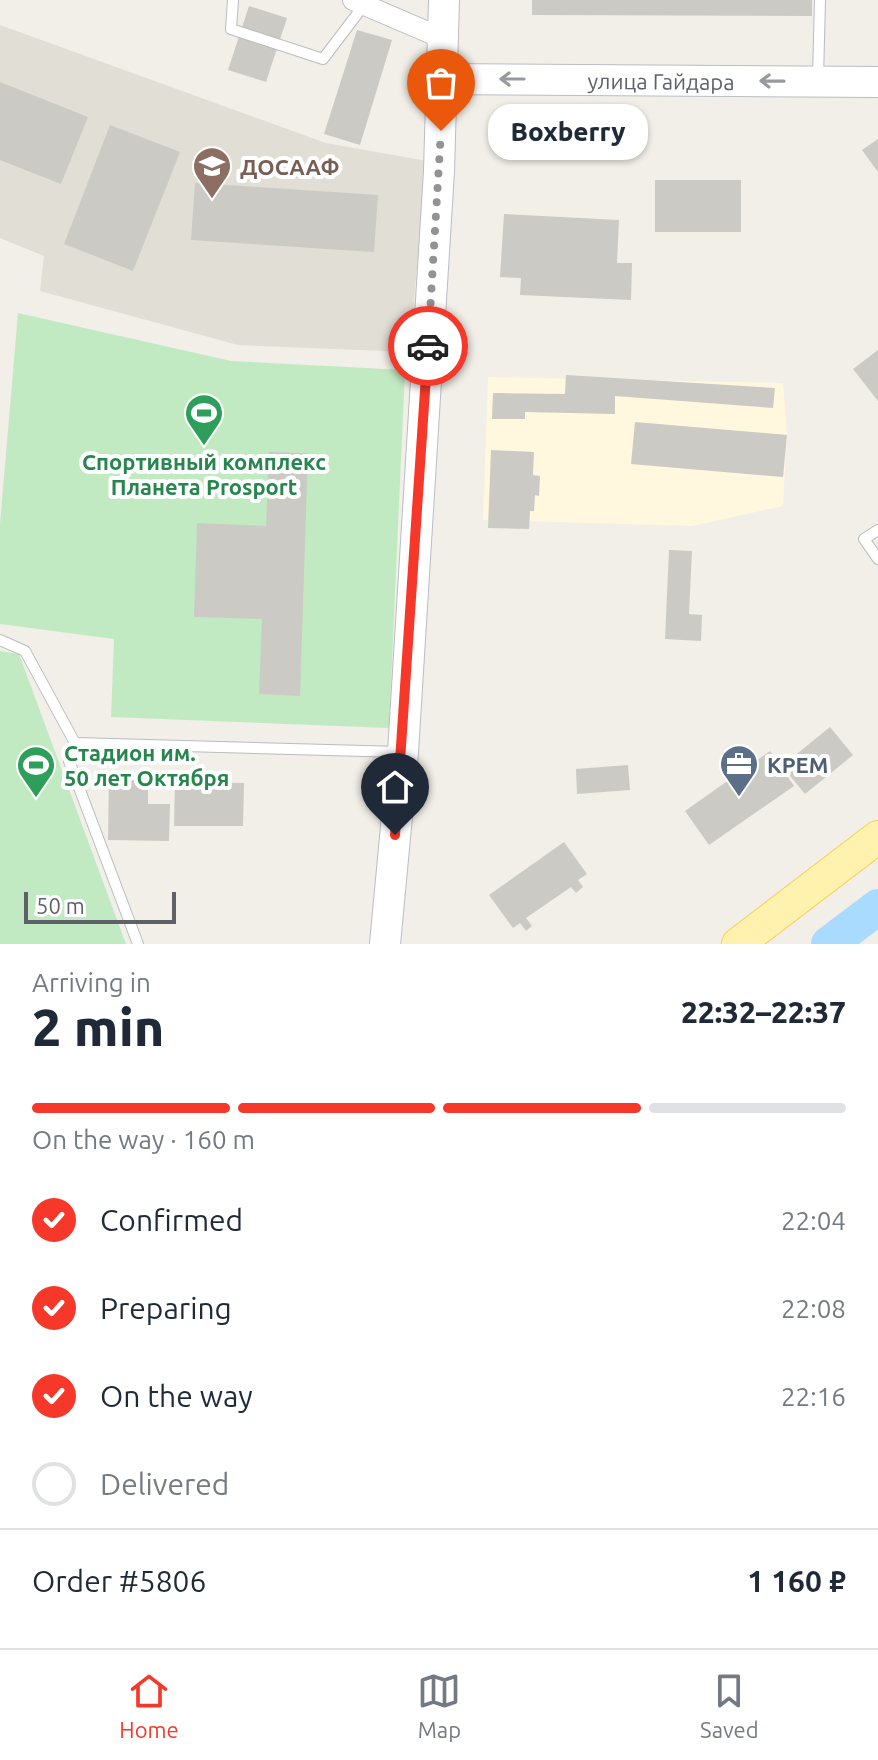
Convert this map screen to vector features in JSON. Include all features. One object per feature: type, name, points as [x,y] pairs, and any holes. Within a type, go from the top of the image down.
[{"type":"main road","points":[[385,944],[403,752],[443,79],[444,0]]},
{"type":"main road","name":"улица Гайдара","points":[[443,79],[878,82]]},
{"type":"main road","points":[[738,944],[878,837]]},
{"type":"street","points":[[359,2],[444,39]]},
{"type":"lane","points":[[233,0],[231,29],[323,59],[359,2]]},
{"type":"lane","points":[[818,82],[820,0]]},
{"type":"lane","points":[[878,530],[864,539],[878,559]]},
{"type":"lane","points":[[0,640],[25,651],[75,743],[69,761],[138,944]]},
{"type":"lane","points":[[75,743],[403,752]]},
{"type":"shaded area","name":"ДОСААФ","points":[[0,25],[326,143],[427,161],[409,352],[238,345],[40,291],[44,256],[0,238]]},
{"type":"shaded area","points":[[488,377],[783,383],[787,435],[783,506],[692,526],[483,520]]},
{"type":"green space","name":"Спортивный комплекс Планета Prosport","points":[[18,313],[231,361],[405,370],[389,728],[111,717],[114,639],[0,624],[0,524]]},
{"type":"green space","name":"Стадион им. 50 лет Октября","points":[[0,651],[19,654],[126,944],[0,944]]},
{"type":"building","points":[[532,0],[812,0],[812,16],[532,15]]},
{"type":"building","points":[[249,6],[287,18],[266,82],[228,70]]},
{"type":"building","points":[[357,30],[392,40],[360,145],[324,134]]},
{"type":"building","points":[[0,82],[88,117],[61,184],[0,160]]},
{"type":"building","points":[[507,107],[618,108],[618,147],[507,146]]},
{"type":"building","points":[[110,125],[180,152],[133,271],[64,244]]},
{"type":"building","points":[[878,139],[878,172],[862,150]]},
{"type":"building","points":[[655,180],[741,180],[741,232],[655,232]]},
{"type":"building","points":[[195,183],[378,195],[374,252],[191,240]]},
{"type":"building","points":[[504,214],[619,220],[617,263],[632,263],[631,300],[520,295],[521,278],[500,277]]},
{"type":"building","points":[[878,350],[878,401],[853,369]]},
{"type":"building","points":[[566,375],[775,388],[773,408],[615,396],[615,414],[525,412],[525,419],[492,419],[493,393],[565,394]]},
{"type":"building","points":[[635,422],[787,435],[783,477],[631,464]]},
{"type":"building","points":[[491,450],[534,452],[533,475],[540,476],[539,496],[535,495],[534,511],[530,511],[529,529],[488,528]]},
{"type":"building","points":[[269,452],[308,453],[300,696],[259,694],[262,619],[194,617],[197,523],[266,526]]},
{"type":"building","points":[[669,550],[692,551],[689,614],[702,615],[701,641],[665,639]]},
{"type":"building","points":[[830,727],[853,755],[805,794],[782,766]]},
{"type":"building","name":"КРЕМ","points":[[770,751],[794,786],[709,845],[685,811]]},
{"type":"building","points":[[628,765],[630,790],[577,794],[576,769]]},
{"type":"building","points":[[109,774],[148,775],[148,804],[170,804],[169,841],[108,840]]},
{"type":"building","points":[[175,782],[244,783],[243,826],[174,826]]},
{"type":"building","points":[[564,842],[587,874],[578,880],[583,887],[576,893],[571,887],[526,918],[532,926],[526,931],[520,923],[513,928],[489,895]]},
{"type":"waterway","points":[[829,944],[878,907]]},
{"type":"way so far","points":[[428,346],[441,131]]},
{"type":"place","name":"Boxberry","points":[[441,131]]},
{"type":"place","name":"ДОСААФ","points":[[212,200]]},
{"type":"place","name":"Спортивный комплекс Планета Prosport","points":[[204,447]]},
{"type":"place","name":"КРЕМ","points":[[739,798]]},
{"type":"place","name":"Стадион им. 50 лет Октября","points":[[36,799]]},
{"type":"route","points":[[395,835],[428,346]]}]
